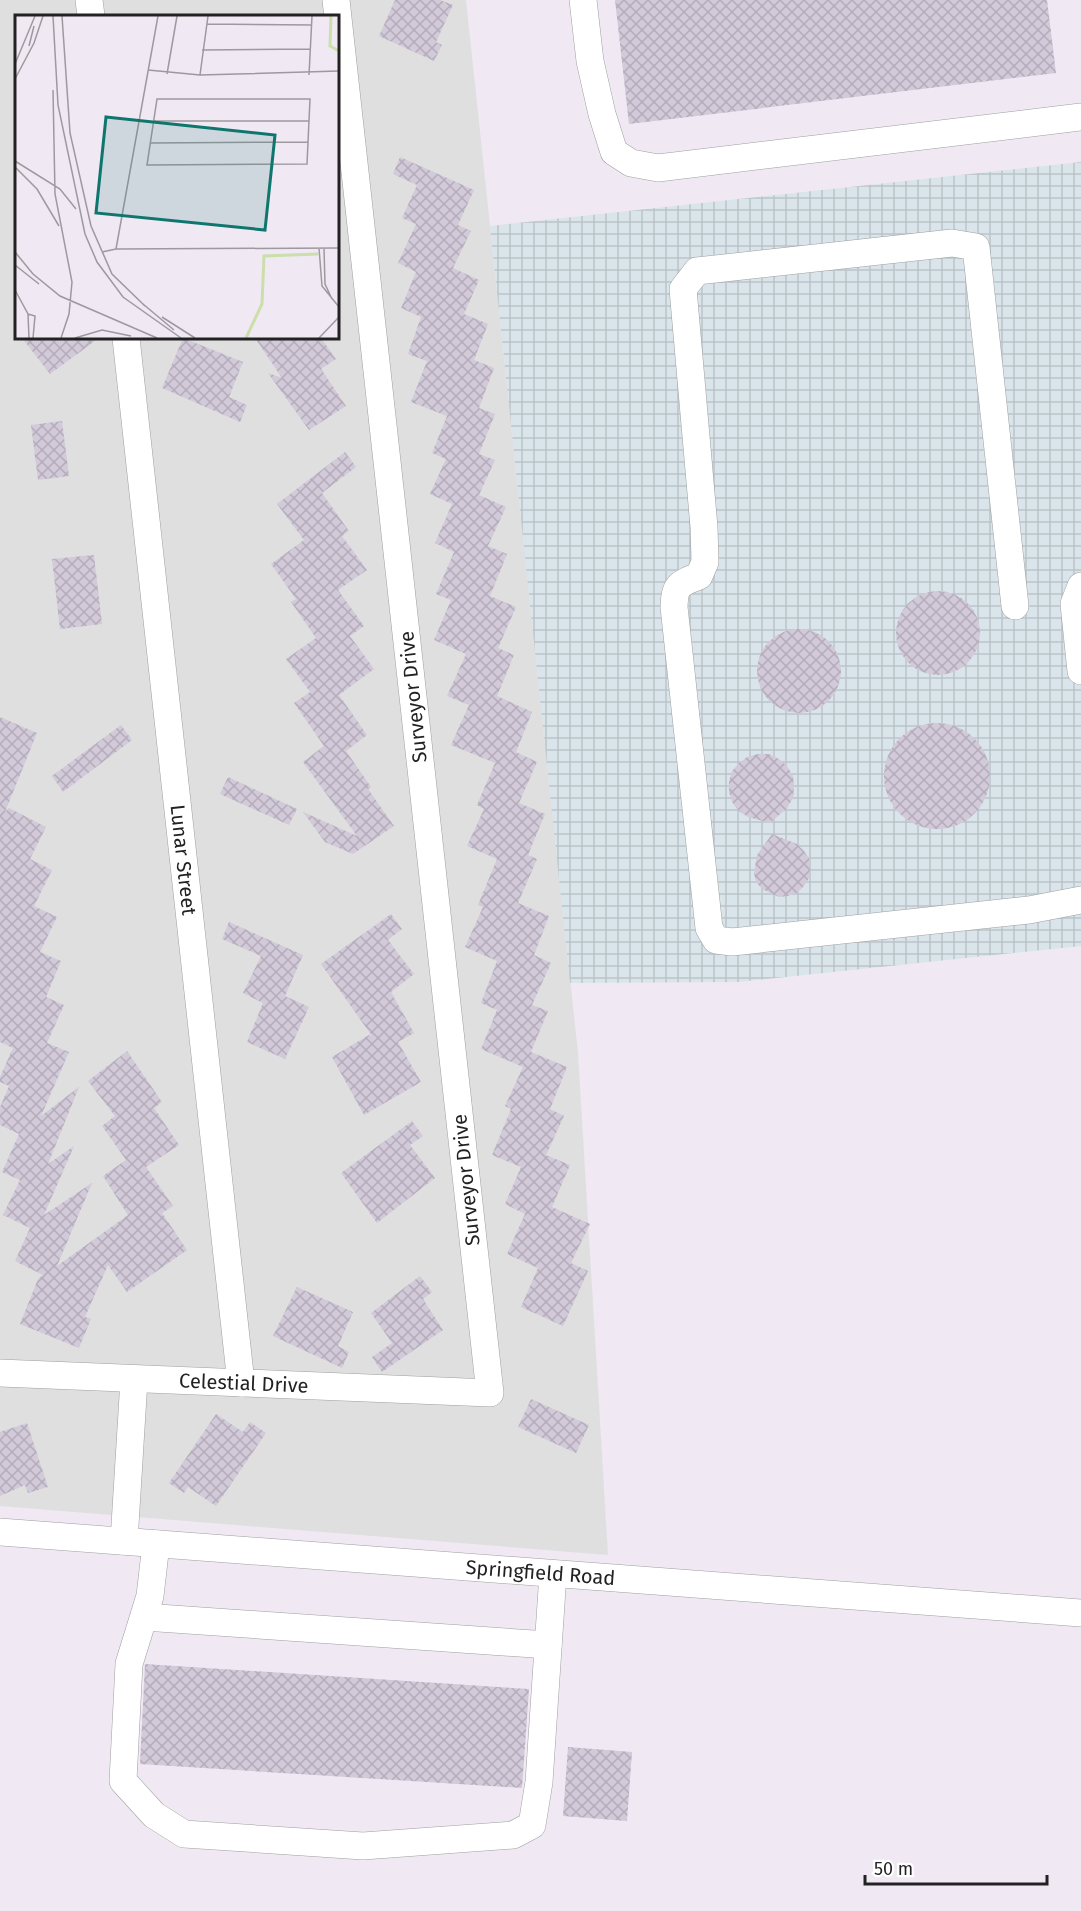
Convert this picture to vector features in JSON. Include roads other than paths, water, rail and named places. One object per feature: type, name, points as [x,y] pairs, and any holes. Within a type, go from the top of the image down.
[{"type":"street","points":[[89,0],[91,15]]},
{"type":"street","name":"Surveyor Drive","points":[[336,0],[338,15]]},
{"type":"street","points":[[583,0],[590,61],[602,114],[614,152],[632,164],[658,168],[1081,117]]},
{"type":"street","name":"Surveyor Drive","points":[[339,27],[490,1393]]},
{"type":"street","points":[[1015,606],[975,247],[952,243],[697,271],[683,289],[705,562],[699,576],[682,582],[675,590],[675,607],[709,928],[716,940],[732,942],[1029,910],[1081,900]]},
{"type":"street","name":"Lunar Street","points":[[126,339],[241,1383]]},
{"type":"street","points":[[1081,586],[1074,604],[1081,671]]},
{"type":"street","name":"Celestial Drive","points":[[0,1373],[490,1393]]},
{"type":"street","points":[[124,1541],[134,1380]]},
{"type":"street","name":"Springfield Road","points":[[0,1532],[1081,1612]]},
{"type":"street","points":[[156,1544],[150,1596],[129,1664],[123,1781],[154,1815],[184,1834],[363,1846],[513,1835],[532,1825],[539,1782],[553,1574]]},
{"type":"street","points":[[144,1617],[548,1645]]}]
